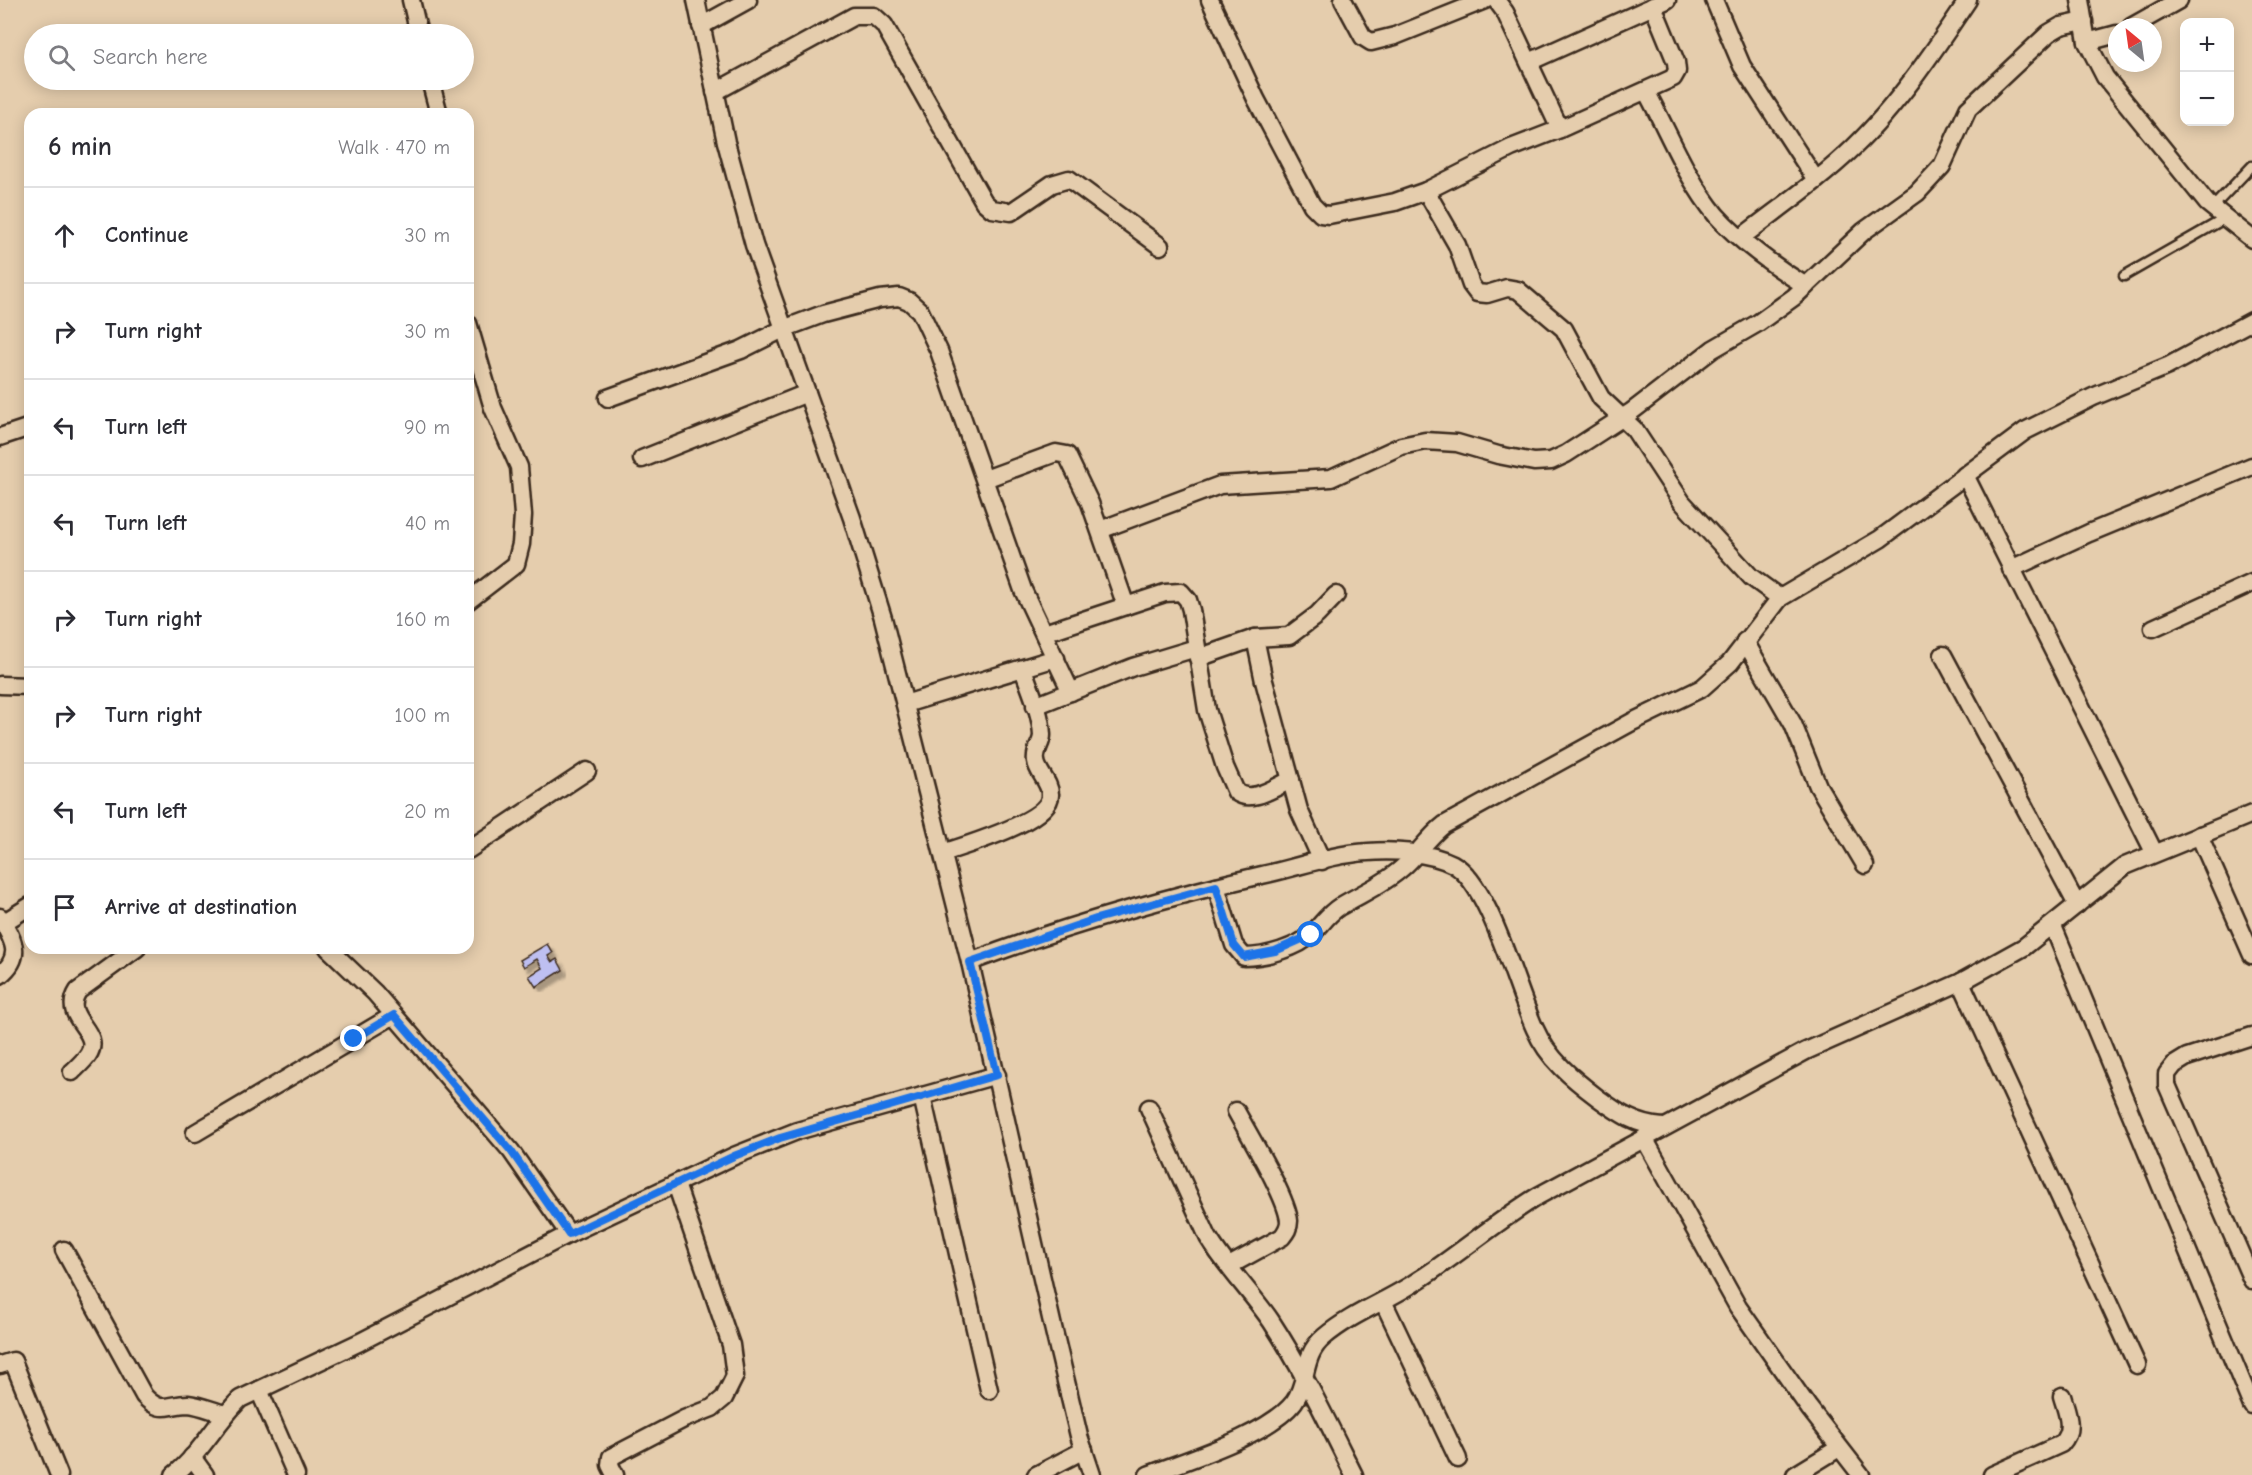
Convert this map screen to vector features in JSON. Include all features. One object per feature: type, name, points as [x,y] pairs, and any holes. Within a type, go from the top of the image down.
[{"type":"street","points":[[411,0],[417,24]]},
{"type":"street","points":[[696,0],[715,92],[754,245],[852,518],[883,618],[970,962],[1053,1327],[1092,1475]]},
{"type":"street","points":[[701,26],[748,0]]},
{"type":"street","points":[[1210,0],[1256,99],[1312,205],[1321,214],[1340,214],[1395,202],[1426,191],[1511,148],[1646,91],[1673,78],[1677,71],[1660,3],[1529,62]]},
{"type":"street","points":[[1343,0],[1363,37],[1371,42],[1395,36],[1485,0]]},
{"type":"street","points":[[1496,0],[1505,12],[1560,129]]},
{"type":"street","points":[[1714,0],[1742,66],[1816,180]]},
{"type":"street","points":[[1742,237],[1816,180],[1867,134],[1929,56],[1968,0]]},
{"type":"street","points":[[2080,0],[2087,42],[2105,77],[2218,213],[2252,239]]},
{"type":"street","points":[[2147,18],[2179,0]]},
{"type":"street","points":[[715,92],[854,16],[874,16],[884,26],[984,202],[992,209],[1011,212],[1052,184],[1069,179],[1160,246]]},
{"type":"street","points":[[1100,531],[1221,485],[1236,482],[1315,481],[1331,478],[1401,446],[1425,441],[1457,443],[1498,455],[1534,462],[1551,461],[1582,446],[1696,361],[1758,323],[1806,286],[1864,231],[1927,184],[1942,166],[1961,122],[1980,96],[2049,33],[2061,26],[2084,21]]},
{"type":"street","points":[[2087,42],[2108,36]]},
{"type":"street","points":[[433,90],[437,108]]},
{"type":"street","points":[[1646,91],[1707,202],[1727,226],[1783,272],[1806,286]]},
{"type":"street","points":[[1426,191],[1457,244],[1477,293],[1487,294],[1507,288],[1518,290],[1538,304],[1564,329],[1601,398],[1623,417],[1639,436],[1682,502],[1751,577],[1780,598]]},
{"type":"street","points":[[608,398],[741,350],[783,328],[880,299],[899,297],[909,301],[920,311],[932,335],[1021,584],[1071,692]]},
{"type":"street","points":[[1216,886],[1234,945],[1244,957],[1275,951],[1311,935],[1338,908],[1375,888],[1401,870],[1434,833],[1455,818],[1591,747],[1632,722],[1702,688],[1721,673],[1780,598],[1880,539],[2025,430],[2049,417],[2168,366],[2252,321]]},
{"type":"street","points":[[474,343],[493,408],[519,467],[523,515],[521,544],[516,564],[474,596]]},
{"type":"street","points":[[642,459],[807,393]]},
{"type":"street","points":[[0,437],[24,429]]},
{"type":"street","points":[[985,479],[1056,453],[1067,455],[1083,484],[1126,606]]},
{"type":"street","points":[[2011,569],[2089,533],[2252,466]]},
{"type":"street","points":[[1965,475],[2154,852]]},
{"type":"street","points":[[2153,628],[2252,583]]},
{"type":"street","points":[[1044,633],[1165,593],[1181,592],[1188,600],[1191,610],[1211,726],[1236,792],[1242,797],[1251,797],[1291,780]]},
{"type":"street","points":[[1035,706],[1149,662],[1256,638],[1289,636],[1317,615],[1336,595]]},
{"type":"street","points":[[1256,638],[1264,681],[1302,820],[1318,847],[1323,861]]},
{"type":"street","points":[[1745,641],[1793,724],[1818,786],[1865,865]]},
{"type":"street","points":[[1943,655],[2077,905]]},
{"type":"street","points":[[905,704],[1056,658]]},
{"type":"street","points":[[943,853],[1029,819],[1047,806],[1051,796],[1036,763],[1035,752],[1042,736],[1023,669]]},
{"type":"street","points":[[0,685],[24,686]]},
{"type":"street","points":[[474,846],[587,771]]},
{"type":"street","points":[[1148,1475],[1259,1429],[1295,1401],[1308,1356],[1319,1341],[1337,1326],[1452,1259],[1510,1213],[1663,1127],[1831,1039],[1961,982],[2024,947],[2125,866],[2154,852],[2252,814]]},
{"type":"street","points":[[2199,835],[2252,955]]},
{"type":"street","points":[[970,962],[1096,919],[1216,886],[1323,861],[1368,852],[1416,854],[1450,862],[1466,874],[1474,884],[1500,939],[1535,1029],[1565,1072],[1632,1122],[1663,1127]]},
{"type":"street","points":[[0,975],[14,960],[15,950],[2,920],[24,909]]},
{"type":"street","points":[[2053,926],[2252,1406]]},
{"type":"street","points":[[72,1072],[89,1054],[92,1045],[90,1035],[73,1011],[72,1000],[78,991],[129,954]]},
{"type":"street","points":[[334,954],[368,985],[511,1151],[569,1234]]},
{"type":"street","points":[[1961,982],[2137,1365]]},
{"type":"street","points":[[195,1133],[394,1015]]},
{"type":"street","points":[[2252,1036],[2187,1058],[2174,1065],[2167,1074],[2167,1085],[2252,1280]]},
{"type":"street","points":[[174,1475],[192,1457],[225,1414],[240,1400],[360,1342],[569,1234],[734,1156],[797,1131],[997,1075]]},
{"type":"street","points":[[921,1096],[988,1390]]},
{"type":"street","points":[[1149,1108],[1197,1218],[1218,1255],[1266,1314],[1303,1373],[1354,1475]]},
{"type":"street","points":[[1229,1266],[1282,1237],[1288,1230],[1289,1221],[1284,1203],[1236,1111]]},
{"type":"street","points":[[1644,1138],[1727,1290],[1839,1448],[1861,1475]]},
{"type":"street","points":[[615,1475],[610,1465],[611,1457],[684,1419],[712,1408],[724,1398],[735,1376],[731,1345],[676,1184]]},
{"type":"street","points":[[64,1250],[144,1396],[161,1408],[187,1404],[225,1414]]},
{"type":"street","points":[[1383,1301],[1458,1459]]},
{"type":"street","points":[[0,1365],[13,1360],[59,1475]]},
{"type":"street","points":[[260,1390],[296,1475]]},
{"type":"street","points":[[1992,1475],[2061,1444],[2070,1435],[2070,1424],[2062,1396]]},
{"type":"street","points":[[1795,1475],[1839,1448]]},
{"type":"street","points":[[1036,1475],[1084,1450]]},
{"type":"street","points":[[192,1457],[205,1475]]},
{"type":"lane","points":[[2124,276],[2218,213],[2252,166]]},
{"type":"building","points":[[547,944],[553,953],[548,956],[552,962],[557,959],[563,970],[536,987],[529,976],[542,968],[537,959],[524,967],[520,960]]},
{"type":"route","points":[[354,1039],[394,1015],[511,1151],[569,1234],[734,1156],[797,1131],[997,1075],[970,962],[1037,937],[1216,886],[1234,945],[1244,957],[1275,951],[1311,935]]}]
